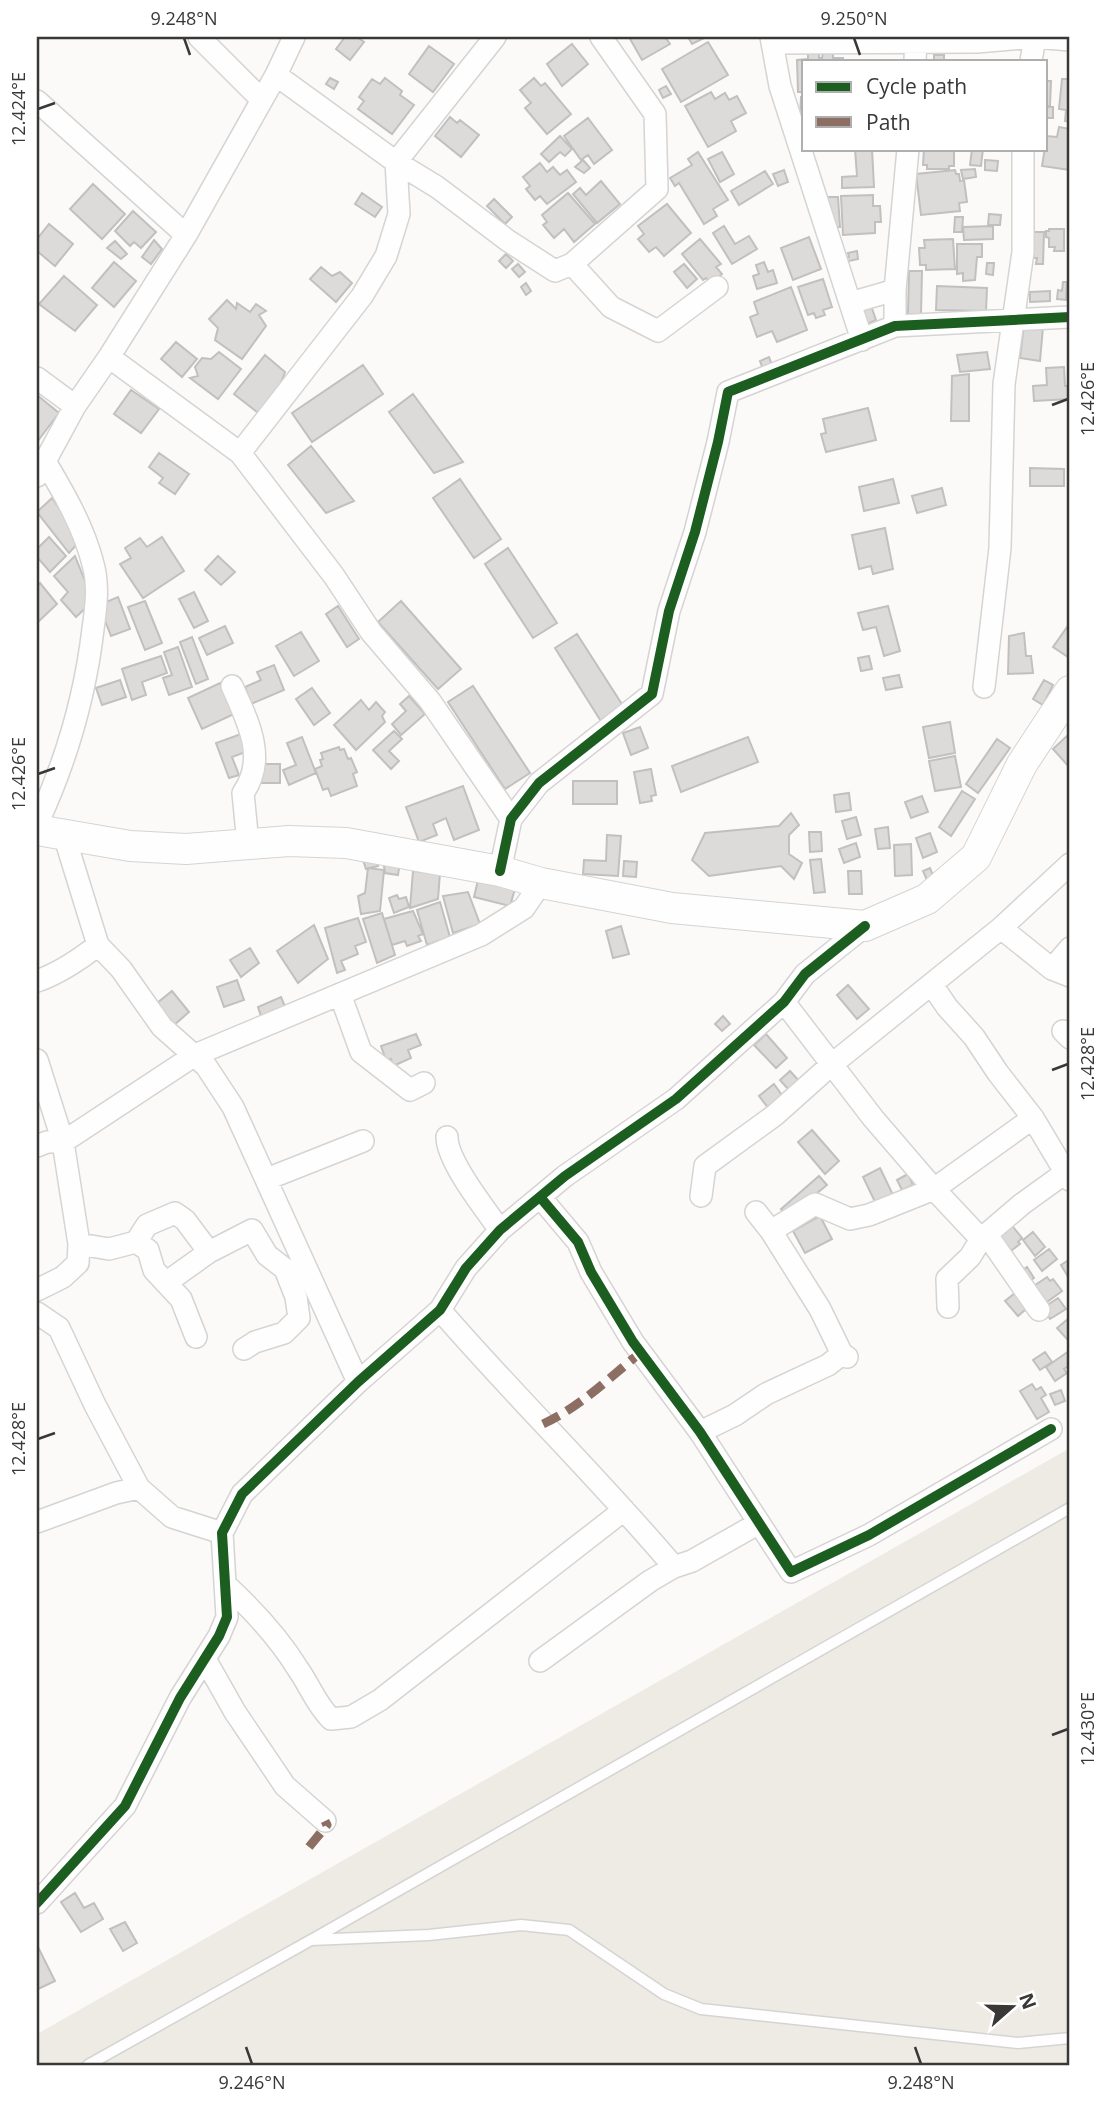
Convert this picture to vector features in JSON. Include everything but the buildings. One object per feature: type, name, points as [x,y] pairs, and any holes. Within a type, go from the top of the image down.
[{"type":"main road","points":[[46,830],[130,846],[186,849],[289,841],[346,843],[672,908],[865,926],[927,899],[976,857],[1022,764],[1070,691]]},
{"type":"street","points":[[199,37],[261,100]]},
{"type":"street","points":[[294,37],[276,75],[186,235],[110,357],[75,406],[41,469],[82,529],[94,567],[96,601],[91,647],[76,721],[49,799],[46,830],[98,945],[121,969],[162,1027],[195,1055],[233,1107],[358,1382]]},
{"type":"street","points":[[240,453],[362,296],[386,256],[399,214],[396,162],[495,37]]},
{"type":"street","points":[[276,75],[396,162],[437,187],[507,240],[555,271],[572,264],[657,189],[655,114],[600,37]]},
{"type":"street","points":[[862,340],[780,86],[772,40],[916,46],[1035,37],[1070,40]]},
{"type":"street","points":[[1031,60],[1035,37]]},
{"type":"street","points":[[37,101],[186,235]]},
{"type":"street","points":[[895,326],[895,290],[908,150]]},
{"type":"street","points":[[984,687],[1000,548],[1004,384],[1024,252],[1023,150]]},
{"type":"street","points":[[572,264],[611,307],[658,331],[717,287]]},
{"type":"street","points":[[850,303],[895,290]]},
{"type":"street","points":[[500,872],[511,819],[539,783],[652,694],[669,611],[695,532],[729,392],[895,326],[1070,317]]},
{"type":"street","points":[[110,357],[240,453],[334,576],[371,632],[430,701],[511,819]]},
{"type":"street","points":[[37,378],[75,406]]},
{"type":"street","points":[[232,686],[249,727],[257,765],[252,780],[243,793],[248,844]]},
{"type":"street","points":[[701,1196],[705,1167],[775,1115],[831,1065],[1001,928],[1070,864]]},
{"type":"street","points":[[37,1146],[47,1142],[63,1142],[195,1055],[481,935],[524,908],[541,883]]},
{"type":"street","points":[[37,1903],[125,1807],[180,1698],[219,1636],[227,1617],[222,1533],[242,1493],[358,1382],[440,1310],[466,1268],[500,1230],[624,1132],[676,1098],[784,1002],[806,974],[865,926]]},
{"type":"street","points":[[1001,928],[1061,972],[1070,948]]},
{"type":"street","points":[[37,981],[80,959],[98,945]]},
{"type":"street","points":[[932,985],[1033,1118],[1068,1177],[1022,1204],[984,1237],[970,1257],[947,1279],[948,1307]]},
{"type":"street","points":[[340,994],[360,1052],[410,1090],[424,1083]]},
{"type":"street","points":[[784,1002],[831,1065],[934,1189],[984,1237],[1039,1310]]},
{"type":"street","points":[[37,1060],[63,1142],[79,1244],[78,1263],[62,1277],[37,1290]]},
{"type":"street","points":[[771,1231],[815,1204],[850,1219],[869,1215],[934,1189],[1033,1118]]},
{"type":"street","points":[[447,1137],[452,1154],[471,1189],[500,1230]]},
{"type":"street","points":[[267,1180],[363,1141]]},
{"type":"street","points":[[540,1196],[578,1242],[591,1272],[633,1342],[700,1432],[791,1572],[869,1535],[1051,1429]]},
{"type":"street","points":[[700,1432],[734,1415],[766,1394],[845,1355],[820,1309],[756,1212]]},
{"type":"street","points":[[79,1244],[109,1248],[136,1242],[147,1225],[175,1213],[185,1220],[209,1252]]},
{"type":"street","points":[[167,1282],[209,1252],[253,1230],[267,1255],[285,1269],[296,1297],[299,1318],[284,1333],[255,1342],[244,1349]]},
{"type":"street","points":[[136,1242],[148,1250],[154,1270],[181,1299],[196,1337]]},
{"type":"street","points":[[440,1310],[674,1567]]},
{"type":"street","points":[[37,1313],[59,1328],[95,1405],[139,1488],[172,1517],[222,1533]]},
{"type":"street","points":[[37,1522],[116,1493],[139,1488]]},
{"type":"street","points":[[226,1585],[298,1668],[320,1708],[331,1719],[351,1717],[380,1700],[624,1510]]},
{"type":"street","points":[[540,1661],[650,1581],[674,1567],[692,1562],[759,1522]]},
{"type":"street","points":[[205,1659],[235,1712],[285,1786],[325,1821]]},
{"type":"lane","points":[[88,2065],[1070,1508]]},
{"type":"lane","points":[[311,1940],[429,1935],[521,1925],[569,1930],[664,1994],[701,2009],[1018,2043],[1070,2038]]},
{"type":"shaded area","points":[[1070,1448],[1070,2065],[37,2065],[37,2034]]},
{"type":"marked path","points":[[543,1424],[582,1401],[640,1353]]},
{"type":"marked path","points":[[309,1847],[327,1825],[325,1821]]},
{"type":"cycle path","points":[[500,871],[511,819],[539,783],[652,694],[669,611],[695,532],[728,392],[895,326],[1070,317]]},
{"type":"cycle path","points":[[37,1903],[125,1806],[180,1698],[219,1636],[227,1617],[222,1533],[242,1494],[358,1382],[440,1310],[466,1268],[500,1230],[565,1176],[676,1099],[784,1002],[805,974],[865,926]]},
{"type":"cycle path","points":[[540,1197],[578,1242],[591,1272],[633,1342],[700,1432],[791,1572],[869,1535],[1051,1429]]}]
